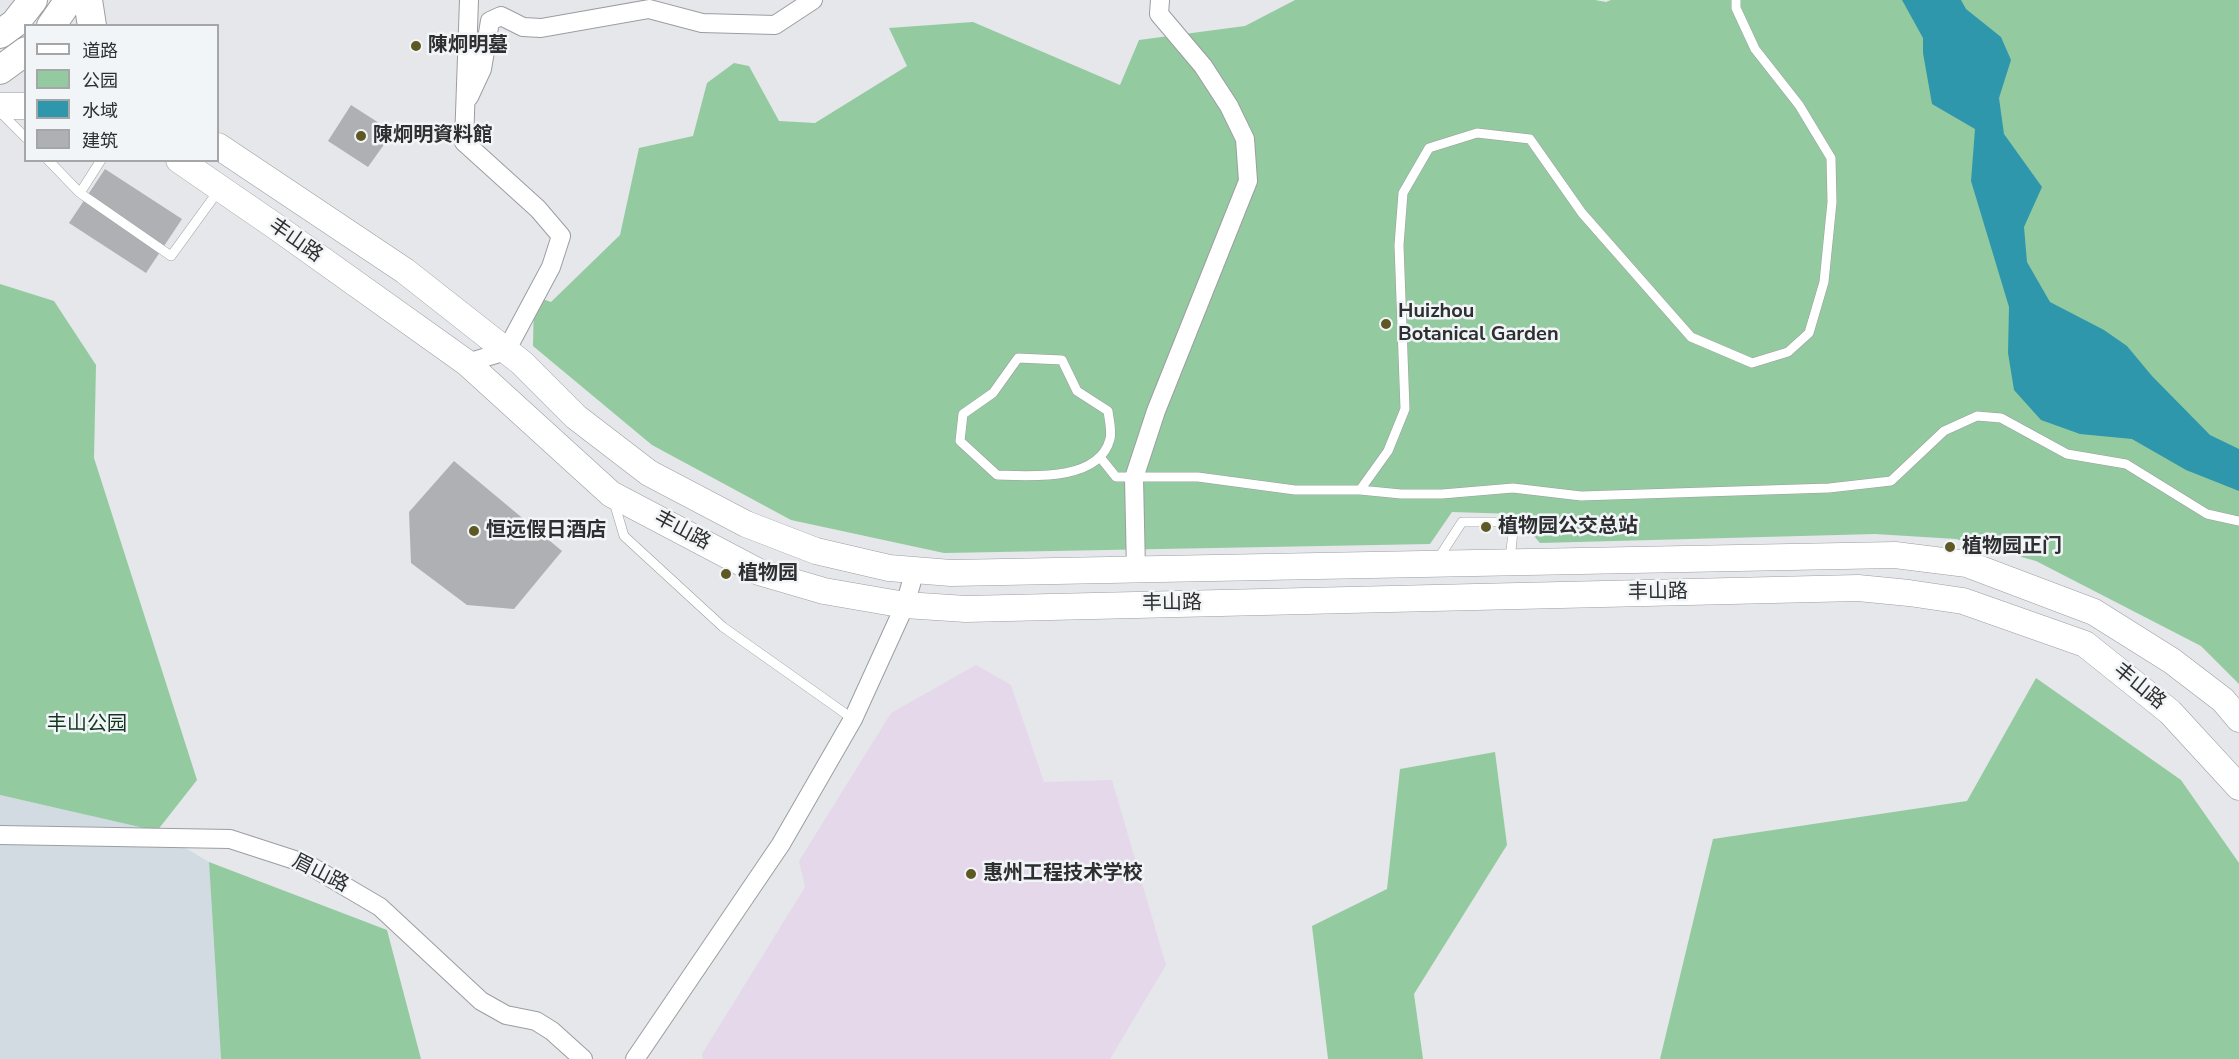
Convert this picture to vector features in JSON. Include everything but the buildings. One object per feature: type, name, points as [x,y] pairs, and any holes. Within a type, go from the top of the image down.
[{"type":"main road","points":[[16,30],[33,0]]},
{"type":"main road","points":[[52,24],[69,0]]},
{"type":"main road","points":[[88,0],[92,24]]},
{"type":"main road","points":[[0,70],[24,52]]},
{"type":"main road","points":[[0,106],[24,106]]},
{"type":"main road","name":"丰山路","points":[[219,147],[405,271],[522,363],[576,417],[649,473],[746,524],[816,551],[889,568],[951,573],[1895,555],[1967,564],[2094,612],[2172,661],[2223,700],[2239,719]]},
{"type":"main road","name":"丰山路","points":[[182,162],[467,363],[611,494],[759,572],[824,591],[905,605],[966,609],[1858,588],[1909,593],[1963,601],[2085,644],[2170,712],[2239,787]]},
{"type":"main road","points":[[1475,597],[1510,563]]},
{"type":"street","points":[[467,363],[506,351],[551,267],[561,236],[538,209],[464,142],[468,0]]},
{"type":"street","points":[[465,105],[482,69],[490,21],[501,16],[523,27],[541,28],[649,9],[702,23],[775,25],[813,0]]},
{"type":"street","points":[[1136,570],[1134,478],[1156,411],[1248,181],[1245,139],[1229,106],[1203,66],[1159,14],[1160,0]]},
{"type":"street","points":[[635,1059],[781,844],[853,718],[905,605],[915,570]]},
{"type":"street","name":"眉山路","points":[[0,834],[230,839],[307,864],[380,907],[481,1001],[506,1015],[536,1021],[552,1031],[583,1059]]},
{"type":"lane","points":[[1360,490],[1388,451],[1405,409],[1399,245],[1403,193],[1430,148],[1477,133],[1530,139],[1582,213],[1691,337],[1752,363],[1788,352],[1809,333],[1824,282],[1832,202],[1831,158],[1799,105],[1755,49],[1736,8],[1736,0]]},
{"type":"lane","points":[[0,112],[24,136]]},
{"type":"lane","points":[[50,162],[80,193],[171,256],[220,189]]},
{"type":"lane","points":[[80,193],[100,162]]},
{"type":"lane","points":[[1018,358],[1062,360],[1077,391],[1108,411],[1110,439],[1100,457],[1079,471],[1040,476],[997,475],[960,441],[963,414],[993,393],[1018,358]]},
{"type":"lane","points":[[1100,457],[1116,477],[1198,477],[1295,490],[1442,494],[1513,488],[1581,496],[1829,488],[1891,482],[1944,431],[1977,416],[2001,418],[2067,454],[2126,464],[2207,514],[2239,521]]},
{"type":"lane","points":[[611,494],[624,536],[723,627],[853,718]]},
{"type":"lane","points":[[1435,564],[1462,522],[1514,522],[1510,563]]},
{"type":"shaded area","name":"惠州工程技术学校","points":[[976,665],[1011,685],[1044,782],[1112,780],[1166,965],[1110,1059],[703,1059],[702,1054],[805,887],[799,861],[891,713]]},
{"type":"shaded area","points":[[0,795],[157,831],[209,862],[221,1059],[0,1059]]},
{"type":"green space","name":"Huizhou Botanical Garden","points":[[1295,0],[1595,0],[1606,2],[1611,0],[2239,0],[2239,684],[2201,646],[2036,561],[1956,539],[1875,534],[1540,543],[1515,514],[1452,512],[1430,544],[944,553],[791,520],[652,445],[533,346],[534,296],[551,302],[620,235],[639,148],[693,136],[707,83],[734,63],[749,66],[779,121],[815,123],[907,66],[889,28],[973,22],[1120,85],[1139,40],[1245,26]]},
{"type":"green space","name":"丰山公园","points":[[0,284],[54,301],[96,365],[94,458],[197,780],[157,831],[0,795]]},
{"type":"green space","points":[[2036,678],[2181,780],[2239,863],[2239,1059],[1660,1059],[1713,839],[1967,801]]},
{"type":"green space","points":[[1495,752],[1507,845],[1414,994],[1423,1059],[1328,1059],[1312,926],[1387,889],[1400,769]]},
{"type":"green space","points":[[209,862],[387,930],[421,1059],[221,1059]]},
{"type":"water","points":[[1902,0],[1961,0],[1966,9],[2001,37],[2011,60],[1999,98],[2004,134],[2042,187],[2024,227],[2027,262],[2050,302],[2104,330],[2127,346],[2152,376],[2210,435],[2239,449],[2239,491],[2186,470],[2132,439],[2080,434],[2041,420],[2014,390],[2008,353],[2009,307],[1971,181],[1975,129],[1932,104],[1923,53],[1923,38]]},
{"type":"place","name":"陳炯明墓","points":[[416,46]]},
{"type":"place","name":"陳炯明資料館","points":[[361,136]]},
{"type":"place","name":"Huizhou Botanical Garden","points":[[1386,324]]},
{"type":"place","name":"植物园公交总站","points":[[1486,527]]},
{"type":"place","name":"恒远假日酒店","points":[[474,531]]},
{"type":"place","name":"植物园正门","points":[[1950,547]]},
{"type":"place","name":"植物园","points":[[726,574]]},
{"type":"place","name":"惠州工程技术学校","points":[[971,874]]}]
